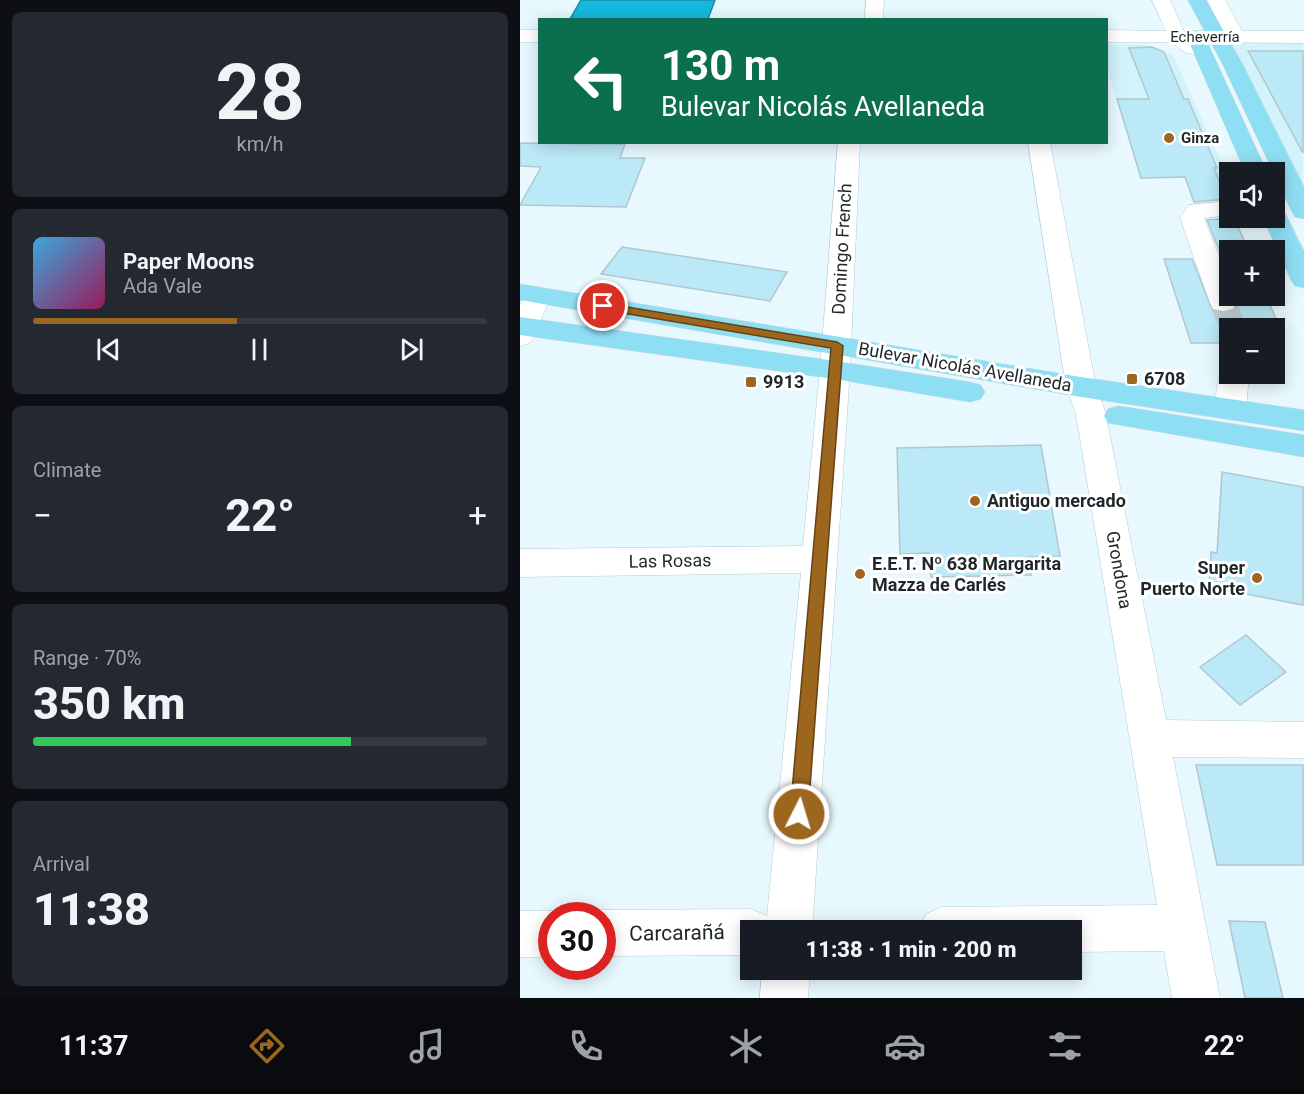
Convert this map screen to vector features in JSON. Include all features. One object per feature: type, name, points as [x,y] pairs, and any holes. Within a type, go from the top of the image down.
[{"type":"main road","points":[[1180,0],[1187,37]]},
{"type":"main road","points":[[1197,0],[1226,37]]},
{"type":"main road","points":[[1208,65],[1252,162]]},
{"type":"main road","points":[[1233,65],[1303,212]]},
{"type":"main road","points":[[1280,228],[1303,280]]},
{"type":"main road","name":"Bulevar Nicolás Avellaneda","points":[[529,294],[836,358],[1086,399],[1303,446]]},
{"type":"main road","name":"Bulevar Nicolás Avellaneda","points":[[521,330],[836,358]]},
{"type":"main road","name":"Bulevar Nicolás Avellaneda","points":[[1086,399],[1231,410],[1303,421]]},
{"type":"street","points":[[874,18],[875,0]]},
{"type":"street","points":[[1161,0],[1208,65]]},
{"type":"street","points":[[1216,0],[1233,65]]},
{"type":"street","points":[[520,36],[538,36]]},
{"type":"street","name":"Echeverría","points":[[1108,36],[1303,37]]},
{"type":"street","name":"Domingo French","points":[[790,920],[836,358],[849,144]]},
{"type":"street","name":"Grondona","points":[[1039,144],[1196,998]]},
{"type":"street","points":[[1219,209],[1198,210],[1192,218],[1219,292]]},
{"type":"street","points":[[521,330],[529,294]]},
{"type":"street","points":[[1231,410],[1233,384]]},
{"type":"street","name":"Las Rosas","points":[[520,563],[820,559]]},
{"type":"street","points":[[1150,738],[1303,740]]},
{"type":"street","points":[[1082,929],[1184,928]]},
{"type":"street","name":"Carcarañá","points":[[616,933],[740,932]]},
{"type":"street","points":[[520,934],[538,934]]},
{"type":"street","points":[[784,998],[785,980]]},
{"type":"shaded area","points":[[1216,37],[1303,37],[1303,212],[1285,176],[1285,162],[1278,162]]},
{"type":"shaded area","name":"Ginza","points":[[1145,44],[1173,55],[1221,162],[1219,162],[1219,177],[1141,178],[1108,70],[1108,45]]},
{"type":"water","points":[[581,0],[715,0],[708,18],[571,18]]},
{"type":"building","name":"Ginza","points":[[1152,47],[1164,52],[1184,99],[1188,99],[1217,168],[1214,168],[1219,181],[1219,200],[1194,202],[1185,177],[1141,178],[1117,99],[1149,99],[1129,48]]},
{"type":"building","points":[[1248,51],[1303,51],[1303,153]]},
{"type":"building","points":[[520,143],[625,144],[620,158],[645,158],[626,207],[520,205],[541,167],[520,166]]},
{"type":"building","points":[[1219,219],[1219,228],[1238,228],[1244,240],[1219,240],[1219,250],[1207,220]]},
{"type":"building","points":[[622,247],[787,272],[770,301],[601,274]]},
{"type":"building","points":[[1164,259],[1192,259],[1213,311],[1223,313],[1233,311],[1237,306],[1270,306],[1276,318],[1219,318],[1219,343],[1191,343]]},
{"type":"building","name":"Antiguo mercado","points":[[1041,445],[1060,556],[1028,557],[1031,575],[931,577],[929,553],[900,554],[897,448]]},
{"type":"building","points":[[1222,472],[1303,487],[1303,605],[1209,587],[1211,552],[1217,553]]},
{"type":"building","points":[[1246,635],[1286,672],[1240,705],[1200,667]]},
{"type":"building","points":[[1196,765],[1303,765],[1303,865],[1217,865]]},
{"type":"building","points":[[1229,921],[1265,922],[1283,998],[1245,998]]},
{"type":"tunnel","points":[[1224,306],[1229,318]]},
{"type":"place","name":"Ginza","points":[[1169,138]]},
{"type":"place","name":"6708","points":[[1132,379]]},
{"type":"place","name":"9913","points":[[751,382]]},
{"type":"place","name":"Antiguo mercado","points":[[975,501]]},
{"type":"place","name":"E.E.T. Nº 638 Margarita Mazza de Carlés","points":[[860,574]]},
{"type":"place","name":"Super Puerto Norte","points":[[1257,578]]},
{"type":"route","points":[[603,306],[837,346],[799,814]]}]
